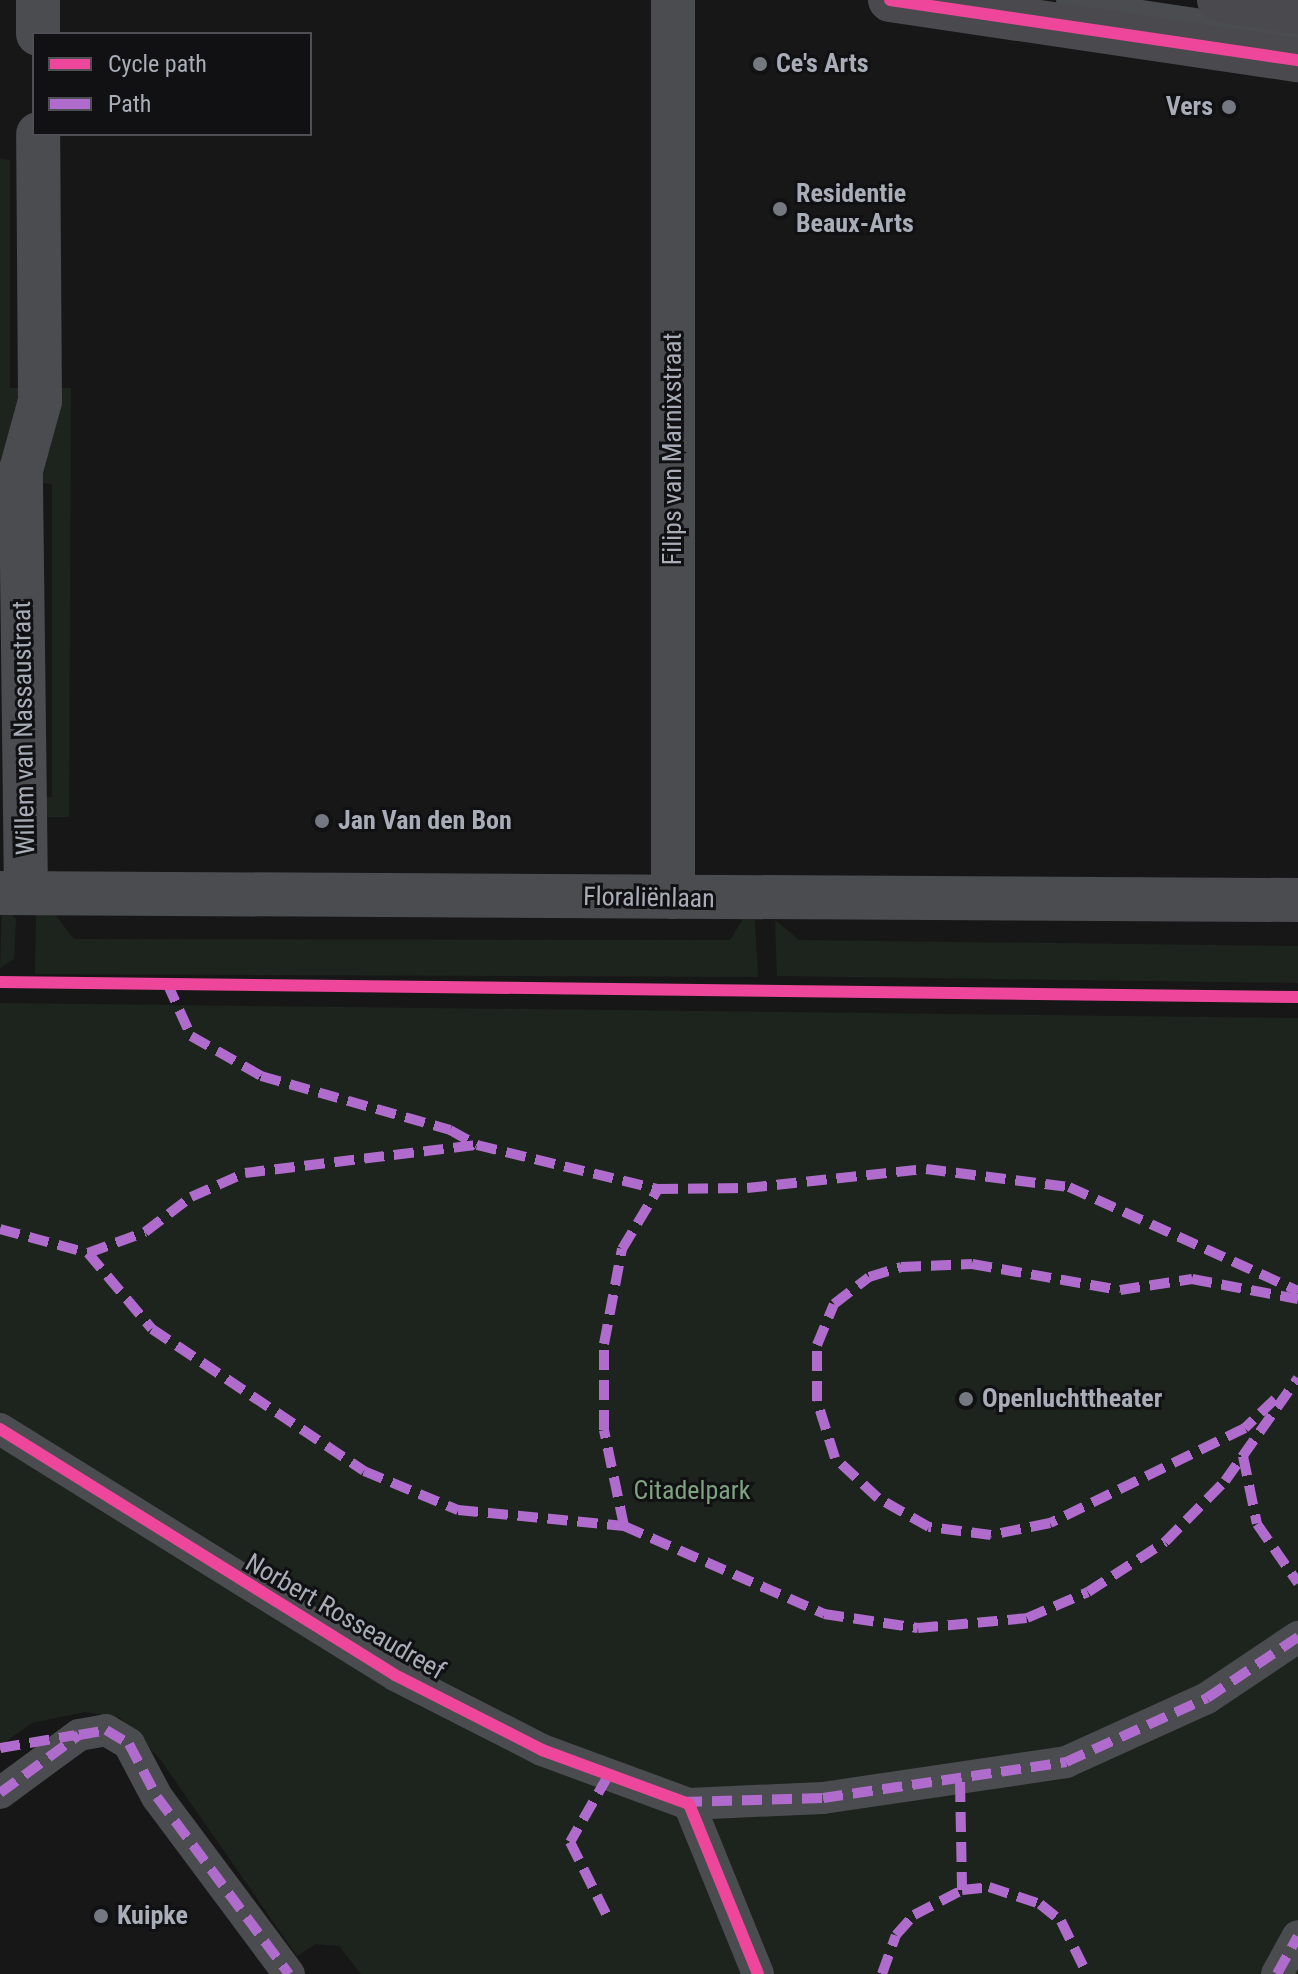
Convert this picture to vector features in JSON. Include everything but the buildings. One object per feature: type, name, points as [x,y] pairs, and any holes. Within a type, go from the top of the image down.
[{"type":"main road","points":[[890,0],[1298,60]]},
{"type":"main road","points":[[1219,0],[1298,12]]},
{"type":"street","points":[[38,0],[38,32]]},
{"type":"street","name":"Filips van Marnixstraat","points":[[673,0],[673,897]]},
{"type":"street","name":"Willem van Nassaustraat","points":[[13,893],[21,470],[40,401],[38,136]]},
{"type":"street","name":"Floraliënlaan","points":[[13,893],[1298,900]]},
{"type":"street","name":"Norbert Rosseaudreef","points":[[0,1429],[395,1675],[542,1750],[689,1804],[823,1798],[1066,1762],[1207,1698],[1298,1637]]},
{"type":"street","points":[[0,1793],[79,1735],[106,1730],[129,1744],[157,1797],[289,1974]]},
{"type":"street","points":[[689,1804],[758,1974]]},
{"type":"street","points":[[1277,1974],[1298,1936]]},
{"type":"lane","points":[[1067,0],[1298,34]]},
{"type":"green space","points":[[0,159],[10,160],[10,388],[25,387],[0,484]]},
{"type":"green space","points":[[54,387],[71,388],[69,817],[38,817],[37,798],[52,797],[52,484],[37,483]]},
{"type":"green space","points":[[2,904],[16,919],[14,959],[0,968]]},
{"type":"green space","points":[[49,907],[74,939],[730,940],[743,919],[755,920],[758,977],[35,974],[36,914]]},
{"type":"green space","points":[[775,920],[799,940],[1298,946],[1298,983],[777,976]]},
{"type":"green space","name":"Citadelpark","points":[[0,1003],[1298,1018],[1298,1974],[361,1974],[339,1946],[315,1944],[297,1956],[160,1759],[120,1718],[85,1712],[32,1723],[0,1746]]},
{"type":"marked path","points":[[167,983],[191,1036],[261,1076],[450,1130],[477,1145]]},
{"type":"marked path","points":[[88,1253],[145,1232],[191,1197],[245,1173],[477,1145],[658,1189],[747,1188],[926,1169],[1069,1187],[1298,1291]]},
{"type":"marked path","points":[[624,1526],[604,1430],[604,1344],[622,1249],[658,1189]]},
{"type":"marked path","points":[[0,1229],[88,1253],[152,1329],[364,1471],[458,1510],[624,1526],[824,1614],[918,1628],[1027,1618],[1088,1592],[1165,1542],[1225,1481],[1298,1378]]},
{"type":"marked path","points":[[1275,1399],[1245,1428],[1050,1523],[991,1535],[929,1527],[878,1498],[835,1458],[817,1401],[817,1345],[834,1304],[869,1277],[901,1267],[972,1264],[1120,1290],[1192,1279],[1298,1299]]},
{"type":"marked path","points":[[1243,1456],[1257,1524],[1298,1583]]},
{"type":"marked path","points":[[682,1802],[823,1798],[1066,1762],[1207,1698],[1298,1637]]},
{"type":"marked path","points":[[0,1793],[79,1735],[106,1730],[129,1744],[157,1797],[289,1974]]},
{"type":"marked path","points":[[0,1748],[75,1735]]},
{"type":"marked path","points":[[608,1776],[570,1842],[610,1922]]},
{"type":"marked path","points":[[960,1782],[962,1890]]},
{"type":"marked path","points":[[882,1974],[896,1935],[914,1915],[962,1890],[989,1887],[1040,1904],[1061,1921],[1087,1974]]},
{"type":"marked path","points":[[1277,1974],[1298,1936]]},
{"type":"cycle path","points":[[890,0],[1298,60]]},
{"type":"cycle path","points":[[0,982],[1298,997]]},
{"type":"cycle path","points":[[0,1429],[395,1675],[542,1750],[689,1804],[758,1974]]},
{"type":"place","name":"Ce's Arts","points":[[760,64]]},
{"type":"place","name":"Vers","points":[[1229,107]]},
{"type":"place","name":"Residentie Beaux-Arts","points":[[780,209]]},
{"type":"place","name":"Jan Van den Bon","points":[[322,821]]},
{"type":"place","name":"Openluchttheater","points":[[966,1399]]},
{"type":"place","name":"Kuipke","points":[[101,1916]]}]
